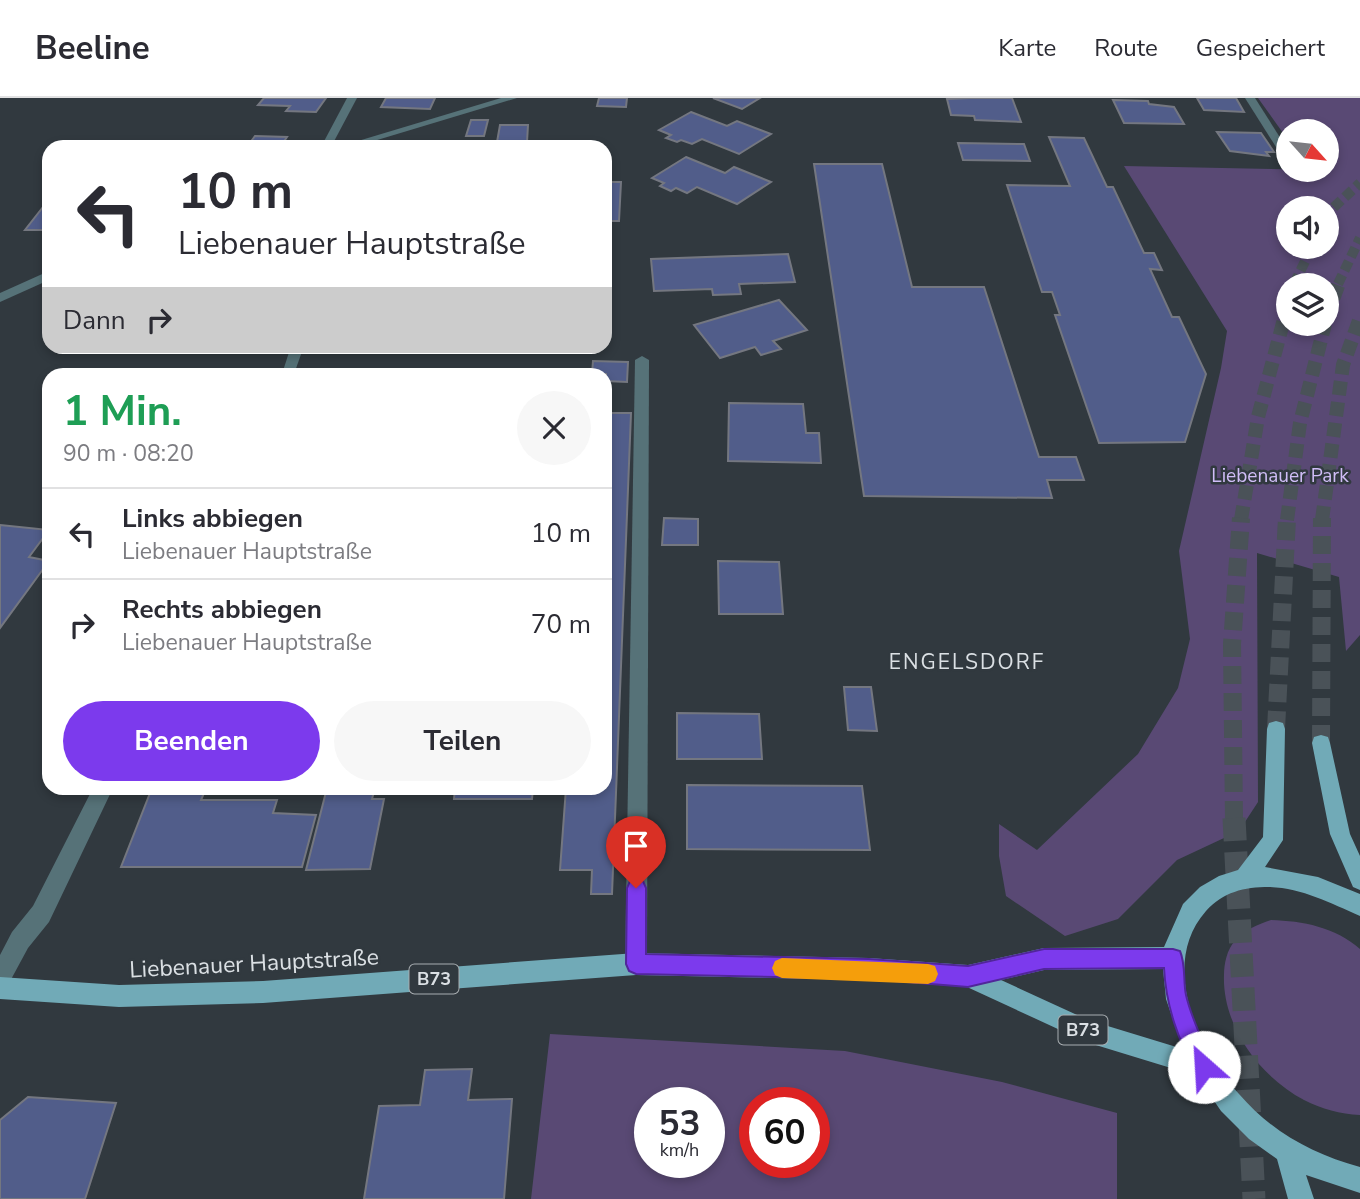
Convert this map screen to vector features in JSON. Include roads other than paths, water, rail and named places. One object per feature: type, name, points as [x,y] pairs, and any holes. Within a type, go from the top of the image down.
[{"type":"main road","points":[[1245,877],[1273,840],[1276,729]]},
{"type":"main road","points":[[1321,743],[1340,834],[1360,880]]},
{"type":"main road","points":[[1360,905],[1331,890],[1289,877],[1245,877],[1217,887],[1198,902],[1180,929],[1173,958],[1175,993],[1185,1029],[1204,1067],[1227,1098],[1256,1128],[1287,1151],[1339,1177],[1360,1180]]},
{"type":"main road","name":"Liebenauer Hauptstraße","points":[[0,988],[119,996],[263,992],[636,964],[869,969],[968,976],[1044,959],[1173,958]]},
{"type":"main road","name":"Liebenauer Hauptstraße","points":[[968,976],[1086,1031],[1204,1067]]},
{"type":"main road","points":[[1287,1151],[1301,1199]]},
{"type":"street","points":[[330,140],[352,98]]},
{"type":"street","points":[[378,140],[512,98]]},
{"type":"street","points":[[1250,98],[1276,139]]},
{"type":"street","points":[[0,298],[42,278]]},
{"type":"street","points":[[636,964],[642,360]]},
{"type":"street","points":[[0,977],[20,940],[41,914],[100,795]]},
{"type":"tunnel","points":[[1339,202],[1360,183]]},
{"type":"tunnel","points":[[1339,282],[1360,238]]},
{"type":"tunnel","points":[[1299,273],[1306,259]]},
{"type":"tunnel","points":[[1322,520],[1343,365],[1360,318]]},
{"type":"tunnel","points":[[1241,520],[1258,417],[1280,336]]},
{"type":"tunnel","points":[[1287,520],[1300,423],[1322,336]]},
{"type":"tunnel","points":[[1234,819],[1232,644],[1241,518]]},
{"type":"tunnel","points":[[1276,729],[1287,518]]},
{"type":"tunnel","points":[[1321,743],[1322,518]]},
{"type":"tunnel","points":[[1234,818],[1254,1199]]},
{"type":"district","name":"ENGELSDORF","points":[[967,662]]},
{"type":"park label","name":"Liebenauer Park","points":[[1280,475]]}]
